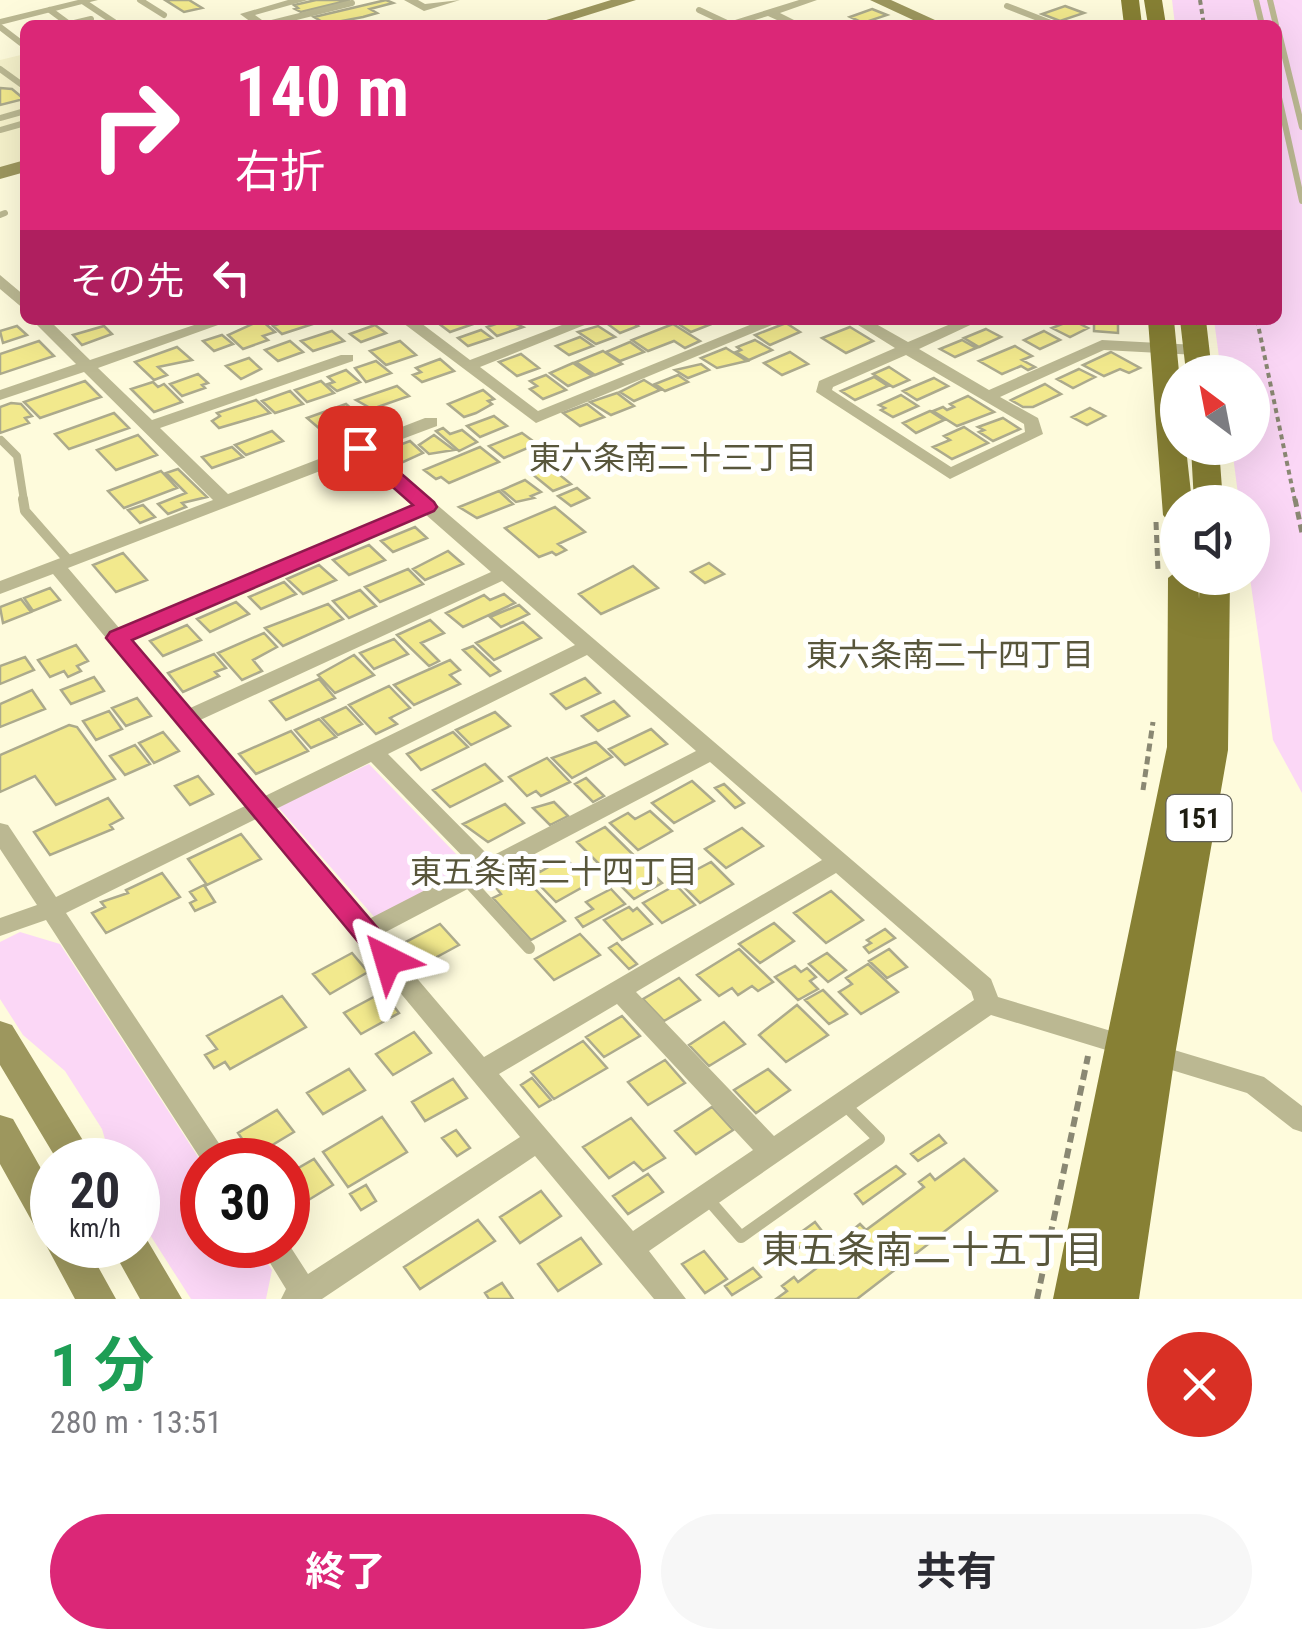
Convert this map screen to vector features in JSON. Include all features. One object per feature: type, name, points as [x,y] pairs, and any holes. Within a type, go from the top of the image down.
[{"type":"main road","points":[[1194,325],[1197,355]]},
{"type":"main road","points":[[1162,334],[1165,485]]},
{"type":"main road","name":"151","points":[[1076,1299],[1184,747],[1171,595]]},
{"type":"main road","name":"151","points":[[1116,1299],[1124,1047],[1212,750],[1214,595]]},
{"type":"street","points":[[255,20],[246,14],[302,0]]},
{"type":"street","points":[[410,0],[424,8],[454,0]]},
{"type":"street","points":[[555,20],[625,0]]},
{"type":"street","points":[[741,20],[811,0]]},
{"type":"street","points":[[878,0],[926,20]]},
{"type":"street","points":[[0,22],[65,3],[88,1]]},
{"type":"street","points":[[770,12],[787,20]]},
{"type":"street","points":[[0,280],[20,300]]},
{"type":"street","points":[[45,325],[225,501]]},
{"type":"street","points":[[0,395],[209,325]]},
{"type":"street","points":[[414,325],[536,418],[764,325]]},
{"type":"street","points":[[469,366],[575,325]]},
{"type":"street","points":[[866,325],[907,349],[1032,422],[1034,434],[950,474],[824,392],[825,384],[907,349],[962,325]]},
{"type":"street","points":[[988,396],[1102,345],[1162,334],[1190,355]]},
{"type":"street","points":[[148,427],[347,358]]},
{"type":"street","points":[[0,588],[431,422]]},
{"type":"street","points":[[360,448],[982,986],[988,1004]]},
{"type":"street","points":[[118,638],[427,507]]},
{"type":"street","points":[[62,564],[258,808],[672,1299]]},
{"type":"street","points":[[186,718],[502,574]]},
{"type":"street","points":[[0,927],[52,909],[588,647]]},
{"type":"street","points":[[372,751],[476,874]]},
{"type":"street","points":[[365,932],[710,753]]},
{"type":"street","points":[[0,832],[203,1138]]},
{"type":"street","points":[[482,1071],[837,862]]},
{"type":"street","points":[[620,991],[772,1153]]},
{"type":"street","points":[[988,1004],[1255,1085],[1302,1121]]},
{"type":"street","points":[[630,1248],[988,1004]]},
{"type":"street","points":[[0,1035],[63,1138]]},
{"type":"street","points":[[285,1268],[302,1297],[537,1140]]},
{"type":"street","points":[[3,1142],[30,1186]]},
{"type":"street","points":[[78,1268],[96,1299]]},
{"type":"street","points":[[142,1268],[162,1299]]},
{"type":"lane","points":[[140,0],[164,15]]},
{"type":"lane","points":[[88,1],[112,20]]},
{"type":"lane","points":[[283,20],[352,3]]},
{"type":"lane","points":[[1007,6],[1043,20]]},
{"type":"lane","points":[[50,10],[61,20]]},
{"type":"lane","points":[[699,10],[719,20]]},
{"type":"lane","points":[[0,22],[20,43]]},
{"type":"lane","points":[[1282,47],[1302,127]]},
{"type":"lane","points":[[1282,111],[1302,201]]},
{"type":"lane","points":[[2,440],[17,456],[25,510],[62,564]]},
{"type":"lane","points":[[476,874],[529,948]]},
{"type":"lane","points":[[706,1197],[742,1236],[880,1139],[844,1104]]},
{"type":"path","points":[[1258,325],[1302,533]]},
{"type":"path","points":[[1141,806],[1154,709]]},
{"type":"path","points":[[1036,1299],[1124,1047]]},
{"type":"shaded area","points":[[1172,0],[1302,0],[1302,793],[1273,740],[1252,595],[1270,595],[1270,485],[1237,485],[1234,465],[1270,465],[1270,355],[1219,355],[1215,325],[1282,325],[1282,20],[1174,20]]},
{"type":"shaded area","points":[[20,55],[20,162],[0,168],[0,60]]},
{"type":"shaded area","points":[[369,764],[459,857],[454,877],[376,919],[278,807]]},
{"type":"shaded area","points":[[20,932],[60,944],[186,1138],[180,1138],[180,1268],[271,1268],[266,1299],[191,1299],[160,1250],[160,1138],[105,1138],[65,1071],[23,1035],[0,999],[0,942]]},
{"type":"building","points":[[165,0],[189,0],[202,8],[184,12]]},
{"type":"building","points":[[316,0],[350,0],[301,12],[295,9],[298,8],[294,5]]},
{"type":"building","points":[[386,0],[393,3],[370,9],[377,13],[347,20],[314,17]]},
{"type":"building","points":[[1065,6],[1084,13],[1063,20],[1042,14]]},
{"type":"building","points":[[872,9],[887,15],[872,20],[850,17]]},
{"type":"building","points":[[0,88],[12,89],[20,96],[20,100],[0,105]]},
{"type":"building","points":[[250,325],[267,325],[275,332],[263,336],[268,340],[243,349],[228,335]]},
{"type":"building","points":[[276,325],[310,325],[282,334],[273,326]]},
{"type":"building","points":[[375,325],[386,333],[361,342],[350,334]]},
{"type":"building","points":[[441,325],[470,325],[450,332]]},
{"type":"building","points":[[518,325],[523,327],[497,336],[487,327]]},
{"type":"building","points":[[609,325],[638,326],[620,333]]},
{"type":"building","points":[[675,325],[700,341],[685,348],[674,341],[648,351],[632,340]]},
{"type":"building","points":[[680,325],[709,325],[691,332]]},
{"type":"building","points":[[781,325],[800,332],[770,345],[755,335]]},
{"type":"building","points":[[1082,325],[1088,328],[1070,337],[1052,328]]},
{"type":"building","points":[[1094,325],[1118,325],[1118,333],[1094,331]]},
{"type":"building","points":[[17,326],[27,335],[3,343],[0,331]]},
{"type":"building","points":[[104,326],[112,334],[82,345],[73,335]]},
{"type":"building","points":[[598,326],[615,337],[596,344],[578,332]]},
{"type":"building","points":[[850,327],[873,341],[846,353],[822,338]]},
{"type":"building","points":[[986,329],[1001,337],[979,347],[964,338]]},
{"type":"building","points":[[481,330],[492,338],[468,346],[458,338]]},
{"type":"building","points":[[332,331],[344,341],[313,351],[301,341]]},
{"type":"building","points":[[1044,331],[1060,340],[1040,349],[1024,340]]},
{"type":"building","points":[[222,335],[233,344],[214,351],[203,341]]},
{"type":"building","points":[[580,337],[593,346],[569,355],[556,346]]},
{"type":"building","points":[[755,340],[772,350],[749,360],[736,352],[741,350],[737,347]]},
{"type":"building","points":[[962,340],[976,348],[955,357],[940,349]]},
{"type":"building","points":[[39,341],[54,356],[0,374],[0,354]]},
{"type":"building","points":[[290,341],[303,352],[278,361],[265,350]]},
{"type":"building","points":[[400,341],[416,355],[386,365],[370,351]]},
{"type":"building","points":[[630,342],[644,352],[620,361],[606,352]]},
{"type":"building","points":[[1015,346],[1032,356],[1022,360],[1035,367],[1028,370],[1021,366],[1002,374],[979,361]]},
{"type":"building","points":[[177,347],[192,360],[158,367],[167,375],[154,380],[135,362]]},
{"type":"building","points":[[726,348],[747,361],[717,368],[701,358]]},
{"type":"building","points":[[603,351],[622,364],[595,375],[576,362]]},
{"type":"building","points":[[790,352],[808,364],[782,375],[764,363]]},
{"type":"building","points":[[1111,352],[1140,368],[1129,373],[1120,369],[1104,376],[1083,365]]},
{"type":"building","points":[[521,354],[539,368],[517,376],[499,362]]},
{"type":"building","points":[[249,358],[261,369],[241,379],[226,366]]},
{"type":"building","points":[[440,359],[454,371],[422,382],[413,375],[421,372],[416,368]]},
{"type":"building","points":[[376,361],[391,373],[366,382],[355,368]]},
{"type":"building","points":[[573,363],[592,376],[568,386],[550,373]]},
{"type":"building","points":[[701,364],[709,370],[688,378],[675,370]]},
{"type":"building","points":[[889,367],[909,380],[893,387],[873,374]]},
{"type":"building","points":[[1079,369],[1095,377],[1073,388],[1057,379]]},
{"type":"building","points":[[346,370],[360,382],[337,391],[328,384],[334,382],[328,377]]},
{"type":"building","points":[[198,374],[208,383],[202,385],[205,388],[182,396],[170,384]]},
{"type":"building","points":[[546,375],[566,390],[543,399],[530,389],[537,386],[530,381]]},
{"type":"building","points":[[678,375],[688,382],[665,391],[655,384]]},
{"type":"building","points":[[874,377],[888,386],[855,400],[841,391]]},
{"type":"building","points":[[934,378],[948,386],[917,400],[903,391]]},
{"type":"building","points":[[644,380],[660,390],[634,401],[620,392]]},
{"type":"building","points":[[85,381],[101,397],[40,418],[24,402]]},
{"type":"building","points":[[321,381],[334,393],[307,402],[295,390]]},
{"type":"building","points":[[153,382],[158,387],[164,384],[182,402],[154,412],[131,389]]},
{"type":"building","points":[[1045,384],[1061,394],[1033,407],[1023,407],[1011,400]]},
{"type":"building","points":[[397,386],[409,396],[372,409],[356,400]]},
{"type":"building","points":[[483,390],[494,399],[476,413],[464,417],[448,404]]},
{"type":"building","points":[[290,391],[303,404],[275,413],[262,401]]},
{"type":"building","points":[[617,393],[634,406],[611,415],[590,402]]},
{"type":"building","points":[[901,395],[918,406],[893,417],[881,410],[885,408],[879,405]]},
{"type":"building","points":[[968,396],[994,412],[957,426],[933,411],[954,407],[950,404]]},
{"type":"building","points":[[256,400],[270,413],[219,428],[212,421],[220,416],[217,413]]},
{"type":"building","points":[[21,404],[32,416],[25,418],[29,423],[0,433],[0,407]]},
{"type":"building","points":[[346,404],[359,415],[341,425],[320,429],[307,418]]},
{"type":"building","points":[[587,404],[604,417],[580,426],[563,413]]},
{"type":"building","points":[[1090,408],[1105,416],[1087,425],[1072,417]]},
{"type":"building","points":[[930,411],[944,420],[916,433],[903,423]]},
{"type":"building","points":[[114,413],[129,428],[69,449],[55,434]]},
{"type":"building","points":[[494,416],[507,426],[480,437],[467,426]]},
{"type":"building","points":[[1003,418],[1020,429],[993,441],[979,432],[984,430],[978,427]]},
{"type":"building","points":[[964,427],[988,443],[952,459],[933,447],[950,440],[944,436]]},
{"type":"building","points":[[443,428],[450,434],[462,430],[477,442],[459,451],[436,431]]},
{"type":"building","points":[[272,431],[283,441],[246,455],[235,445]]},
{"type":"building","points":[[522,433],[537,444],[504,458],[489,446]]},
{"type":"building","points":[[138,435],[157,455],[116,470],[97,450]]},
{"type":"building","points":[[434,435],[454,450],[429,454],[419,445]]},
{"type":"building","points":[[410,441],[423,453],[401,463],[391,453],[398,450],[394,447]]},
{"type":"building","points":[[232,447],[243,457],[212,468],[202,457]]},
{"type":"building","points":[[480,447],[499,462],[449,483],[424,470]]},
{"type":"building","points":[[550,467],[571,484],[553,491],[532,474]]},
{"type":"building","points":[[178,469],[207,497],[182,503],[186,507],[168,514],[158,504],[186,493],[166,473]]},
{"type":"building","points":[[161,471],[177,488],[124,508],[108,491]]},
{"type":"building","points":[[525,480],[541,492],[531,496],[534,498],[516,502],[502,490]]},
{"type":"building","points":[[577,488],[589,498],[571,506],[558,496]]},
{"type":"building","points":[[499,491],[513,504],[477,518],[459,507]]},
{"type":"building","points":[[143,505],[155,517],[140,523],[128,510]]},
{"type":"building","points":[[555,507],[585,532],[558,544],[566,550],[556,555],[552,552],[539,557],[505,528]]},
{"type":"building","points":[[415,527],[427,538],[393,552],[381,541]]},
{"type":"building","points":[[369,545],[385,560],[349,575],[333,560]]},
{"type":"building","points":[[448,551],[463,564],[425,580],[413,569]]},
{"type":"building","points":[[123,553],[147,580],[116,592],[93,565]]},
{"type":"building","points":[[709,563],[724,574],[705,583],[691,572]]},
{"type":"building","points":[[319,565],[336,580],[303,594],[287,579]]},
{"type":"building","points":[[633,566],[658,588],[601,614],[579,594]]},
{"type":"building","points":[[408,569],[423,584],[380,602],[365,587]]},
{"type":"building","points":[[284,582],[296,594],[261,609],[249,597]]},
{"type":"building","points":[[50,588],[60,600],[33,611],[24,598]]},
{"type":"building","points":[[360,590],[376,606],[349,618],[333,601]]},
{"type":"building","points":[[504,594],[515,603],[463,627],[446,613],[484,595],[490,600]]},
{"type":"building","points":[[21,599],[31,612],[3,623],[0,607]]},
{"type":"building","points":[[236,602],[249,614],[210,632],[197,619]]},
{"type":"building","points":[[328,604],[343,619],[283,646],[265,628]]},
{"type":"building","points":[[519,605],[529,614],[501,627],[490,617]]},
{"type":"building","points":[[430,620],[444,633],[421,643],[439,661],[429,666],[397,635]]},
{"type":"building","points":[[523,622],[541,638],[494,660],[476,643]]},
{"type":"building","points":[[187,625],[201,640],[163,656],[150,641]]},
{"type":"building","points":[[264,633],[277,647],[253,660],[262,671],[242,680],[218,653]]},
{"type":"building","points":[[394,639],[408,654],[374,669],[360,653]]},
{"type":"building","points":[[76,645],[88,661],[77,666],[81,671],[68,677],[64,671],[50,677],[38,660]]},
{"type":"building","points":[[473,646],[500,671],[490,676],[463,650]]},
{"type":"building","points":[[214,654],[226,668],[215,672],[219,676],[183,692],[168,673]]},
{"type":"building","points":[[354,655],[374,675],[335,693],[318,675]]},
{"type":"building","points":[[25,657],[34,670],[0,684],[0,666]]},
{"type":"building","points":[[450,660],[460,670],[450,675],[460,684],[414,705],[394,685]]},
{"type":"building","points":[[94,677],[104,691],[71,704],[61,690]]},
{"type":"building","points":[[585,678],[600,693],[566,709],[551,694]]},
{"type":"building","points":[[319,679],[335,698],[286,720],[270,701]]},
{"type":"building","points":[[389,686],[410,708],[390,718],[397,724],[376,734],[349,705]]},
{"type":"building","points":[[32,690],[45,709],[0,727],[0,704]]},
{"type":"building","points":[[137,698],[151,716],[126,726],[112,708]]},
{"type":"building","points":[[614,701],[629,716],[598,731],[582,716]]},
{"type":"building","points":[[346,707],[362,724],[338,735],[322,718]]},
{"type":"building","points":[[109,711],[122,729],[96,740],[83,721]]},
{"type":"building","points":[[495,712],[510,726],[471,745],[456,730]]},
{"type":"building","points":[[319,719],[336,737],[311,748],[295,730]]},
{"type":"building","points":[[69,725],[77,727],[115,779],[56,805],[35,776],[0,792],[0,755]]},
{"type":"building","points":[[651,729],[667,744],[625,765],[609,749]]},
{"type":"building","points":[[291,731],[308,751],[256,774],[239,754]]},
{"type":"building","points":[[163,732],[179,751],[154,763],[139,743]]},
{"type":"building","points":[[453,732],[468,747],[421,770],[407,754]]},
{"type":"building","points":[[596,742],[612,757],[572,778],[552,758]]},
{"type":"building","points":[[135,745],[150,764],[125,775],[110,756]]},
{"type":"building","points":[[547,758],[570,782],[541,796],[536,791],[527,796],[509,777]]},
{"type":"building","points":[[485,764],[502,781],[450,807],[433,790]]},
{"type":"building","points":[[198,776],[213,794],[190,805],[175,786]]},
{"type":"building","points":[[586,778],[604,796],[593,802],[575,784]]},
{"type":"building","points":[[692,781],[714,801],[674,823],[652,803]]},
{"type":"building","points":[[724,784],[744,803],[735,808],[715,788]]},
{"type":"building","points":[[108,798],[123,818],[110,825],[113,829],[50,855],[34,832]]},
{"type":"building","points":[[554,802],[568,816],[550,825],[533,808]]},
{"type":"building","points":[[505,804],[524,823],[488,842],[463,824]]},
{"type":"building","points":[[650,811],[672,831],[638,850],[610,823],[628,813],[635,819]]},
{"type":"building","points":[[605,827],[662,883],[634,899],[577,842]]},
{"type":"building","points":[[742,828],[763,846],[726,868],[705,849]]},
{"type":"building","points":[[241,834],[261,859],[207,885],[188,859]]},
{"type":"building","points":[[529,861],[540,872],[557,862],[561,866],[569,862],[590,883],[556,902],[520,865]]},
{"type":"building","points":[[711,862],[733,884],[700,903],[677,880]]},
{"type":"building","points":[[162,873],[180,897],[106,933],[92,913],[105,907],[101,902],[128,893],[126,890]]},
{"type":"building","points":[[523,876],[565,921],[531,940],[493,898],[501,894],[497,889]]},
{"type":"building","points":[[204,885],[215,902],[195,911],[190,903],[196,900],[190,892]]},
{"type":"building","points":[[676,885],[695,905],[662,923],[643,903]]},
{"type":"building","points":[[611,889],[625,904],[583,927],[576,918],[593,909],[586,902]]},
{"type":"building","points":[[831,891],[863,920],[826,943],[794,913]]},
{"type":"building","points":[[629,907],[633,911],[637,908],[652,924],[622,940],[604,920]]},
{"type":"building","points":[[774,923],[794,941],[760,963],[739,944]]},
{"type":"building","points":[[440,924],[459,945],[422,965],[404,943]]},
{"type":"building","points":[[885,929],[895,938],[869,953],[864,947],[871,943],[867,940]]},
{"type":"building","points":[[580,934],[600,955],[554,980],[535,959]]},
{"type":"building","points":[[617,943],[637,964],[629,969],[609,948]]},
{"type":"building","points":[[739,949],[773,982],[758,991],[752,986],[738,995],[732,988],[719,996],[697,975]]},
{"type":"building","points":[[889,949],[907,967],[887,978],[869,961]]},
{"type":"building","points":[[352,953],[368,972],[330,994],[313,974]]},
{"type":"building","points":[[827,953],[846,970],[828,982],[809,964]]},
{"type":"building","points":[[868,964],[898,992],[861,1014],[839,992],[852,984],[846,978]]},
{"type":"building","points":[[795,966],[801,972],[807,968],[816,977],[810,981],[818,989],[798,1000],[775,977]]},
{"type":"building","points":[[679,978],[700,1000],[664,1021],[643,999]]},
{"type":"building","points":[[823,990],[847,1014],[829,1024],[805,1000]]},
{"type":"building","points":[[383,992],[399,1013],[361,1034],[344,1013]]},
{"type":"building","points":[[282,996],[306,1027],[230,1069],[225,1062],[214,1068],[205,1055],[217,1049],[207,1036]]},
{"type":"building","points":[[797,1005],[828,1035],[786,1062],[759,1035]]},
{"type":"building","points":[[622,1016],[640,1036],[604,1057],[586,1037]]},
{"type":"building","points":[[724,1022],[745,1044],[709,1066],[689,1045]]},
{"type":"building","points":[[414,1032],[431,1053],[393,1075],[376,1054]]},
{"type":"building","points":[[583,1041],[607,1068],[554,1099],[531,1072]]},
{"type":"building","points":[[665,1060],[685,1083],[648,1105],[628,1082]]},
{"type":"building","points":[[349,1069],[365,1090],[323,1114],[307,1093]]},
{"type":"building","points":[[768,1069],[790,1090],[756,1113],[734,1090]]},
{"type":"building","points":[[532,1078],[551,1100],[539,1107],[521,1085]]},
{"type":"building","points":[[453,1079],[467,1098],[425,1121],[412,1102]]},
{"type":"building","points":[[712,1107],[733,1130],[696,1154],[675,1131]]},
{"type":"building","points":[[277,1110],[294,1132],[284,1138],[241,1138],[238,1133]]},
{"type":"building","points":[[382,1117],[407,1152],[348,1187],[323,1152]]},
{"type":"building","points":[[631,1118],[665,1158],[643,1171],[634,1162],[609,1178],[583,1147]]},
{"type":"building","points":[[456,1130],[470,1148],[457,1156],[442,1138]]},
{"type":"building","points":[[939,1135],[946,1143],[918,1161],[911,1154]]},
{"type":"building","points":[[314,1159],[333,1185],[310,1199],[310,1161]]},
{"type":"building","points":[[964,1159],[997,1191],[857,1299],[776,1299],[787,1291],[782,1286],[794,1277],[798,1282],[857,1238],[850,1232],[860,1224],[866,1230],[924,1187],[919,1182],[930,1174],[935,1180]]},
{"type":"building","points":[[896,1166],[905,1174],[863,1204],[855,1194]]},
{"type":"building","points":[[648,1174],[663,1192],[628,1214],[613,1196]]},
{"type":"building","points":[[366,1185],[376,1201],[361,1210],[350,1194]]},
{"type":"building","points":[[541,1191],[561,1216],[520,1243],[500,1217]]},
{"type":"building","points":[[478,1220],[495,1241],[420,1289],[404,1267]]},
{"type":"building","points":[[815,1222],[822,1231],[782,1260],[775,1251]]},
{"type":"building","points":[[581,1238],[601,1264],[558,1291],[538,1264]]},
{"type":"building","points":[[704,1251],[727,1279],[705,1293],[682,1264]]},
{"type":"building","points":[[753,1268],[761,1277],[732,1295],[725,1286]]},
{"type":"building","points":[[502,1283],[513,1299],[489,1299],[485,1293]]},
{"type":"district","name":"東六条南二十三丁目","points":[[673,458]]},
{"type":"district","name":"東六条南二十四丁目","points":[[950,655]]},
{"type":"district","name":"東五条南二十四丁目","points":[[554,872]]},
{"type":"district","name":"東五条南二十五丁目","points":[[932,1250]]},
{"type":"route","points":[[360,448],[427,507],[118,638],[388,960]]}]
